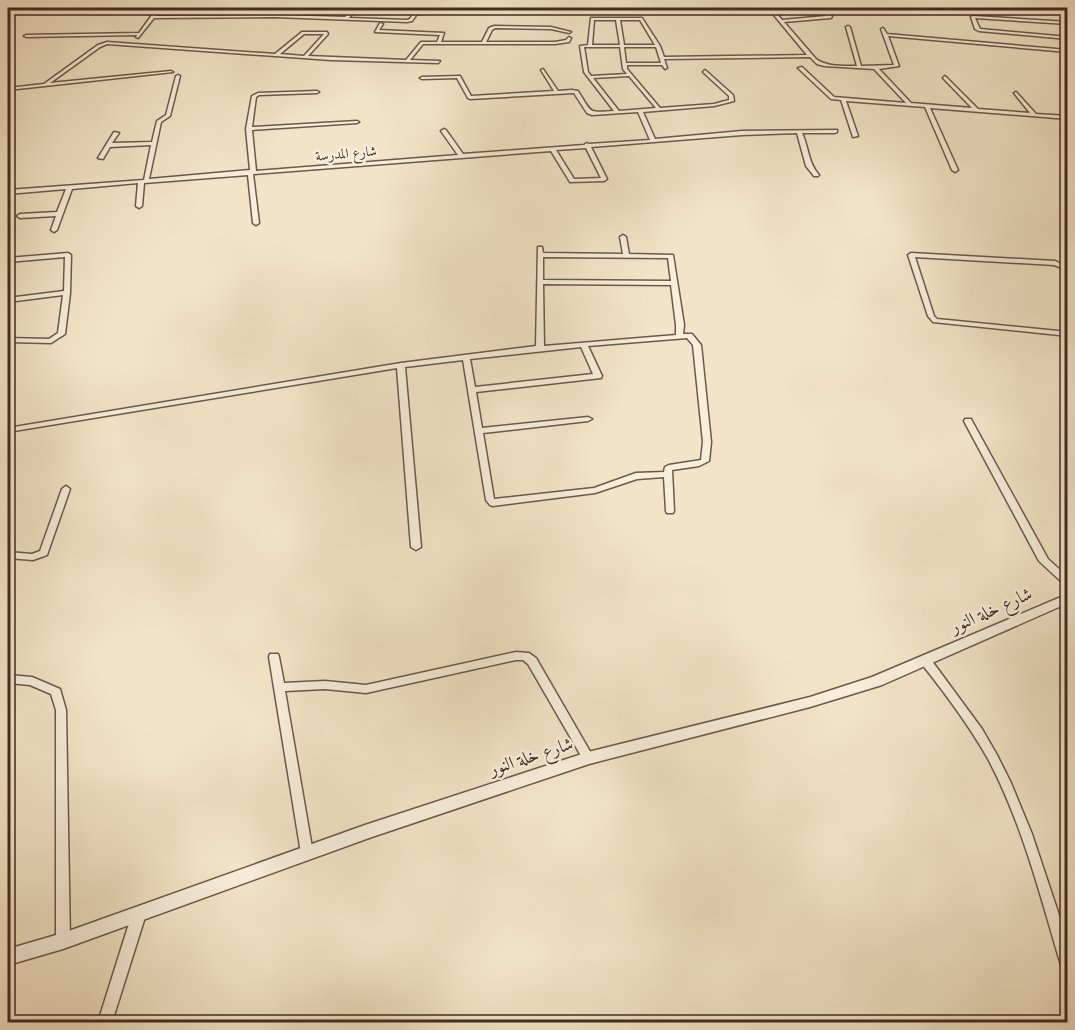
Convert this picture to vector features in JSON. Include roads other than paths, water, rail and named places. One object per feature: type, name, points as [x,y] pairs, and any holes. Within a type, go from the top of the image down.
[{"type":"street","points":[[133,44],[159,8]]},
{"type":"street","points":[[200,17],[204,8]]},
{"type":"street","points":[[346,20],[355,8]]},
{"type":"street","points":[[770,8],[811,56],[822,64],[897,66],[883,29]]},
{"type":"street","points":[[782,21],[831,17],[810,8]]},
{"type":"street","points":[[998,8],[1068,13]]},
{"type":"street","points":[[152,17],[275,16],[407,21],[411,20],[418,10]]},
{"type":"street","points":[[391,12],[418,10],[441,13]]},
{"type":"street","points":[[1068,23],[973,17],[979,30],[1068,38]]},
{"type":"street","points":[[618,19],[624,64],[629,75],[659,109]]},
{"type":"street","points":[[590,46],[591,20],[643,20],[658,46],[663,63]]},
{"type":"street","points":[[381,24],[376,31],[443,34],[439,42]]},
{"type":"street","points":[[484,42],[490,29],[494,27],[551,28],[569,32]]},
{"type":"street","points":[[848,27],[859,66]]},
{"type":"street","points":[[276,55],[303,33],[327,33],[305,57]]},
{"type":"street","points":[[26,36],[140,34]]},
{"type":"street","points":[[886,35],[1068,51]]},
{"type":"street","points":[[406,62],[420,44],[439,42],[555,43],[568,41],[569,38]]},
{"type":"street","points":[[45,85],[101,45],[133,44],[305,57],[438,62]]},
{"type":"street","points":[[617,112],[589,77],[584,67],[582,47],[658,46]]},
{"type":"street","points":[[624,64],[811,56]]},
{"type":"street","points":[[875,67],[909,103]]},
{"type":"street","points":[[800,68],[831,97],[1068,118]]},
{"type":"street","points":[[543,70],[557,92]]},
{"type":"street","points":[[422,78],[458,76],[470,98],[576,92],[591,113],[732,101],[730,96],[705,71]]},
{"type":"street","points":[[8,89],[171,72]]},
{"type":"street","points":[[589,77],[629,75]]},
{"type":"street","points":[[140,206],[143,182],[159,121],[168,116],[178,76]]},
{"type":"street","points":[[945,77],[976,110]]},
{"type":"street","points":[[256,223],[249,129],[255,95],[317,92]]},
{"type":"street","points":[[1016,93],[1034,115]]},
{"type":"street","points":[[843,99],[855,136]]},
{"type":"street","points":[[926,105],[955,170]]},
{"type":"street","points":[[640,110],[653,141]]},
{"type":"street","points":[[249,129],[357,122]]},
{"type":"street","points":[[444,131],[461,155]]},
{"type":"street","name":"شارع المدرسة","points":[[8,192],[735,134],[835,131]]},
{"type":"street","points":[[799,132],[803,140],[809,170],[816,175]]},
{"type":"street","points":[[101,158],[116,133]]},
{"type":"street","points":[[110,145],[154,143]]},
{"type":"street","points":[[552,148],[572,181],[604,179],[587,145]]},
{"type":"street","points":[[54,230],[69,188]]},
{"type":"street","points":[[20,216],[59,214]]},
{"type":"street","points":[[623,237],[626,255]]},
{"type":"street","points":[[540,348],[540,252],[669,255],[680,325],[679,336]]},
{"type":"street","points":[[8,260],[68,254],[67,293],[61,334],[51,341],[8,340]]},
{"type":"street","points":[[1068,272],[1064,267],[1055,264],[911,255],[931,316],[935,321],[1068,334]]},
{"type":"street","points":[[540,282],[673,282]]},
{"type":"street","points":[[8,300],[67,293]]},
{"type":"street","points":[[8,430],[402,365],[540,348],[679,336],[692,338],[697,345],[707,442],[705,461],[700,464],[673,466],[668,469],[670,511]]},
{"type":"street","points":[[472,390],[598,376],[584,345]]},
{"type":"street","points":[[466,357],[480,431],[489,500],[494,502],[587,491],[636,476],[667,474]]},
{"type":"street","points":[[402,365],[416,547]]},
{"type":"street","points":[[480,431],[588,419]]},
{"type":"street","points":[[968,421],[1044,561],[1068,583]]},
{"type":"street","points":[[8,555],[33,557],[44,553],[66,489]]},
{"type":"street","name":"شارع خلة النور","points":[[8,957],[63,941],[306,854],[588,758],[810,702],[877,681],[1068,598]]},
{"type":"street","points":[[279,687],[326,685],[366,689],[516,656],[525,656],[532,661],[588,758]]},
{"type":"street","points":[[274,657],[306,854]]},
{"type":"street","points":[[925,660],[977,732],[1008,792],[1034,860],[1068,965]]},
{"type":"street","points":[[8,679],[32,681],[56,692],[61,710],[63,941]]},
{"type":"street","points":[[105,1023],[139,914]]}]
